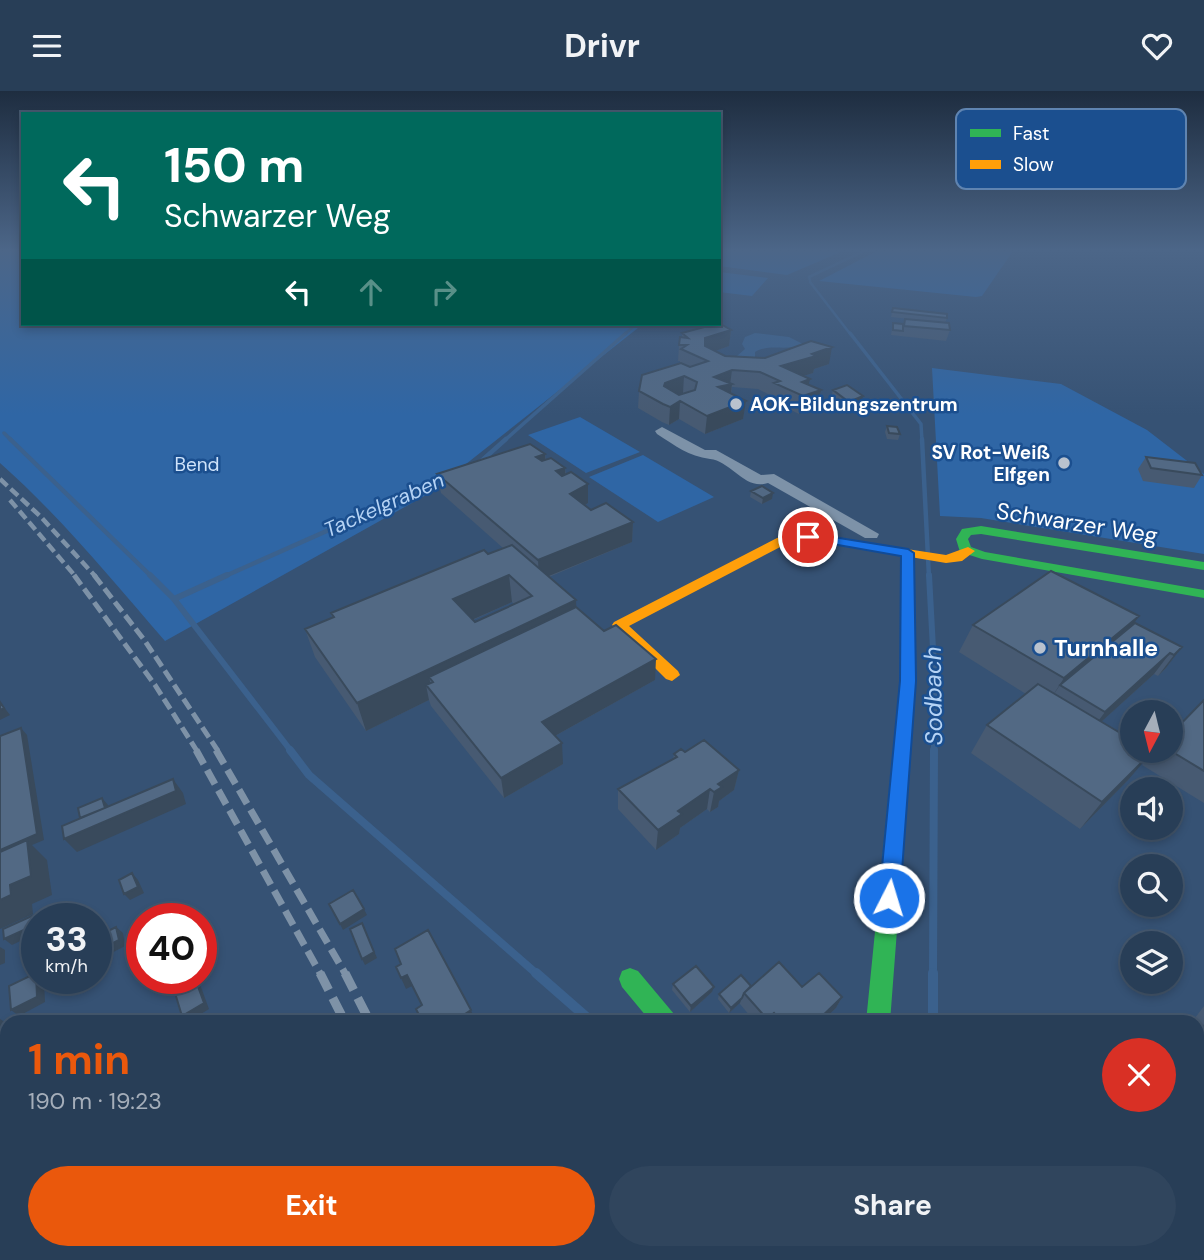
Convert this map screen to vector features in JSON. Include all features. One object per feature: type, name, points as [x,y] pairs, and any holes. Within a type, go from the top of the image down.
[{"type":"street","points":[[662,431],[704,456],[711,453],[760,481],[769,477],[871,534]]},
{"type":"street","name":"Schwarzer Weg","points":[[1204,566],[982,530],[964,534],[963,545],[968,551],[1204,594]]},
{"type":"street","points":[[672,675],[619,625],[791,538],[827,538],[946,559],[957,558],[968,551]]},
{"type":"street","points":[[879,1015],[908,681],[908,553]]},
{"type":"street","points":[[630,979],[660,1015]]},
{"type":"green space","name":"Bend","points":[[0,306],[21,306],[21,326],[640,326],[428,494],[165,641],[65,527],[0,463]]},
{"type":"green space","name":"SV Rot-Weiß Elfgen","points":[[932,368],[1061,384],[1147,430],[1204,474],[1204,554],[981,518],[940,516]]},
{"type":"green space","points":[[580,417],[640,452],[586,473],[528,435]]},
{"type":"green space","points":[[643,455],[714,497],[658,522],[589,477]]},
{"type":"shaded area","points":[[755,333],[789,337],[803,344],[761,349],[755,352],[755,358],[740,359],[737,356],[745,349],[742,344],[745,337]]},
{"type":"building","points":[[893,308],[947,314],[947,318],[892,312]]},
{"type":"building","points":[[905,319],[949,323],[950,330],[904,326]]},
{"type":"building","points":[[893,323],[903,324],[903,331],[893,330]]},
{"type":"building","points":[[721,324],[731,330],[705,338],[705,346],[725,356],[765,358],[811,341],[832,347],[812,354],[816,356],[781,366],[810,379],[802,382],[821,390],[803,396],[774,383],[780,381],[760,372],[732,370],[714,377],[732,384],[718,387],[746,401],[707,416],[680,401],[670,407],[639,391],[642,375],[681,363],[690,367],[708,361],[681,349],[687,345],[679,345],[680,337],[688,338],[682,333]],"holes":[[[684,376],[697,382],[695,390],[679,395],[664,386],[665,383]]]},
{"type":"building","points":[[847,385],[863,396],[849,402],[833,390]]},
{"type":"building","points":[[887,426],[897,427],[900,434],[889,433]]},
{"type":"building","points":[[530,444],[545,454],[536,457],[542,461],[551,458],[565,468],[556,471],[562,476],[571,472],[588,484],[570,494],[591,510],[606,503],[633,522],[538,560],[437,474]]},
{"type":"building","points":[[1146,457],[1195,463],[1202,475],[1151,468]]},
{"type":"building","points":[[762,486],[773,493],[763,498],[751,491]]},
{"type":"building","points":[[512,545],[576,600],[357,703],[305,629],[334,617],[331,613],[484,550],[488,554]],"holes":[[[509,575],[532,596],[475,622],[453,599]]]},
{"type":"building","points":[[1051,571],[1139,616],[1064,678],[973,625]]},
{"type":"building","points":[[576,607],[604,631],[616,625],[656,659],[542,722],[562,743],[501,778],[426,685],[433,682],[429,677]]},
{"type":"building","name":"Turnhalle","points":[[1135,623],[1182,647],[1174,655],[1170,653],[1105,712],[1060,685]]},
{"type":"building","points":[[1038,684],[1120,733],[1120,763],[1141,763],[1127,777],[1120,777],[1120,784],[1102,802],[987,725]]},
{"type":"building","points":[[1204,700],[1204,771],[1183,758],[1183,722]]},
{"type":"building","points":[[21,728],[37,834],[0,850],[0,736]]},
{"type":"building","points":[[704,740],[739,770],[718,784],[722,787],[714,792],[710,789],[678,811],[682,814],[658,830],[618,789],[677,757],[674,754],[681,749],[685,752]]},
{"type":"building","points":[[173,779],[176,791],[64,839],[62,826]]},
{"type":"building","points":[[102,798],[105,808],[80,818],[78,808]]},
{"type":"building","points":[[27,840],[31,876],[10,885],[11,895],[0,900],[0,852]]},
{"type":"building","points":[[132,873],[138,887],[124,894],[119,880]]},
{"type":"building","points":[[353,890],[364,909],[340,924],[329,904]]},
{"type":"building","points":[[21,921],[21,931],[4,939],[3,929]]},
{"type":"building","points":[[362,923],[374,952],[362,959],[350,929]]},
{"type":"building","points":[[116,927],[119,940],[112,944],[112,929]]},
{"type":"building","points":[[428,930],[471,1010],[464,1015],[419,1015],[416,1009],[422,1005],[407,975],[401,978],[396,967],[401,964],[395,949]]},
{"type":"building","points":[[779,962],[802,987],[819,973],[842,997],[823,1015],[763,1015],[744,993]]},
{"type":"building","points":[[696,966],[714,987],[691,1006],[673,984]]},
{"type":"building","points":[[741,975],[751,986],[731,1008],[719,994]]},
{"type":"building","points":[[21,980],[21,994],[37,994],[37,997],[11,1010],[9,986]]},
{"type":"building","points":[[175,994],[201,994],[204,1003],[182,1015]]},
{"type":"waterway","name":"Sodbach","points":[[828,306],[851,335]]},
{"type":"waterway","name":"Tackelgraben","points":[[624,335],[634,326]]},
{"type":"waterway","name":"Tackelgraben","points":[[504,441],[626,333]]},
{"type":"waterway","name":"Sodbach","points":[[850,333],[921,424],[922,441]]},
{"type":"waterway","points":[[4,433],[10,439]]},
{"type":"waterway","points":[[10,439],[152,577]]},
{"type":"waterway","name":"Tackelgraben","points":[[478,464],[506,439]]},
{"type":"waterway","name":"Sodbach","points":[[922,439],[929,577]]},
{"type":"waterway","name":"Tackelgraben","points":[[223,577],[446,478]]},
{"type":"waterway","name":"Tackelgraben","points":[[174,599],[227,575]]},
{"type":"waterway","name":"Sodbach","points":[[929,575],[934,667],[934,750]]},
{"type":"waterway","points":[[152,577],[174,599]]},
{"type":"waterway","points":[[174,599],[291,751]]},
{"type":"waterway","points":[[290,750],[309,775],[538,975]]},
{"type":"waterway","name":"Sodbach","points":[[933,975],[934,750]]},
{"type":"waterway","points":[[536,973],[584,1015]]},
{"type":"waterway","name":"Sodbach","points":[[933,975],[933,1015]]},
{"type":"railway","points":[[0,479],[40,516],[96,577]]},
{"type":"railway","points":[[10,500],[76,577]]},
{"type":"railway","points":[[74,575],[155,685],[197,751]]},
{"type":"railway","points":[[94,575],[145,641],[218,751]]},
{"type":"railway","points":[[196,750],[321,975]]},
{"type":"railway","points":[[216,750],[346,975]]},
{"type":"railway","points":[[320,973],[341,1015]]},
{"type":"railway","points":[[345,973],[366,1015]]},
{"type":"traffic: fast","points":[[1204,566],[981,530],[966,532],[962,539],[965,549],[982,555],[1204,594]]},
{"type":"traffic: fast","points":[[879,1015],[908,681],[907,553]]},
{"type":"traffic: fast","points":[[630,979],[660,1015]]},
{"type":"traffic: slow","points":[[672,675],[619,625],[782,541],[802,537],[821,538],[946,559],[957,558],[968,551]]},
{"type":"place","name":"AOK-Bildungszentrum","points":[[736,404]]},
{"type":"place","name":"SV Rot-Weiß Elfgen","points":[[1064,463]]},
{"type":"place","name":"Turnhalle","points":[[1040,648]]},
{"type":"route","points":[[808,537],[908,553],[908,681],[889,898]]}]
